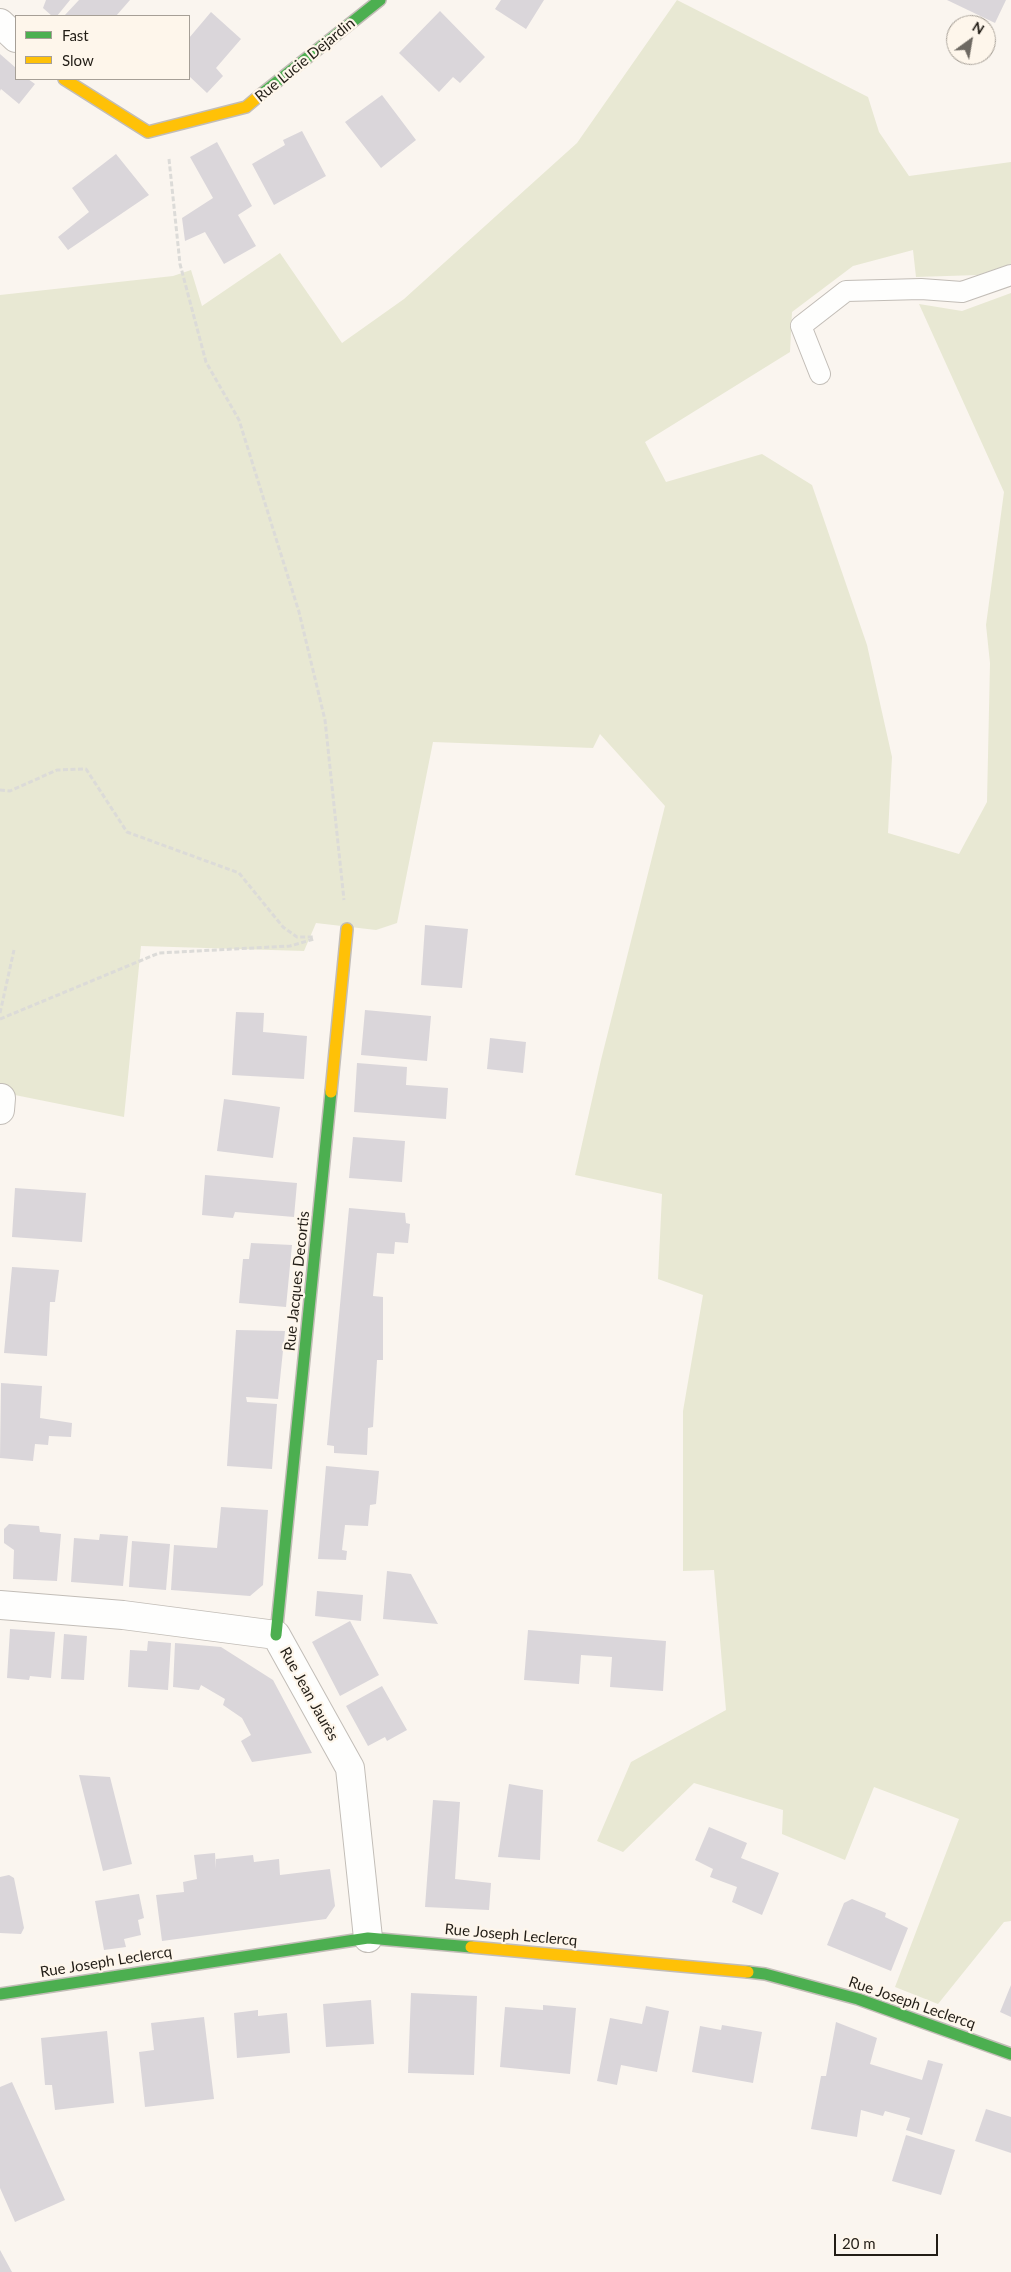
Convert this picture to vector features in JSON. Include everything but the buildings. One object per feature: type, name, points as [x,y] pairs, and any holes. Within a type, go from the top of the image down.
[{"type":"street","name":"Rue Lucie Dejardin","points":[[66,80],[148,132],[166,129],[246,107],[380,0]]},
{"type":"street","points":[[0,23],[15,37]]},
{"type":"street","name":"Rue Jacques Decortis","points":[[276,1635],[347,929]]},
{"type":"street","name":"Rue Jean Jaurès","points":[[0,1604],[123,1615],[276,1635],[350,1768],[368,1938]]},
{"type":"street","name":"Rue Joseph Leclercq","points":[[0,1994],[368,1938],[766,1974],[858,1998],[1011,2054]]},
{"type":"lane","points":[[820,374],[801,326],[846,291],[921,289],[962,292],[1011,274]]},
{"type":"path","points":[[166,129],[180,264],[206,362],[239,420],[299,612],[325,720],[347,929]]},
{"type":"path","points":[[0,790],[10,791],[57,770],[86,769],[127,832],[239,873],[283,927],[297,937],[320,938],[290,946],[159,953],[0,1018]]},
{"type":"path","points":[[0,1013],[14,950]]},
{"type":"green space","points":[[677,0],[868,97],[879,132],[909,176],[1011,162],[1011,264],[978,275],[916,277],[913,250],[853,266],[792,312],[790,352],[645,442],[666,482],[762,454],[812,485],[867,645],[892,757],[888,833],[959,854],[987,802],[990,663],[986,625],[1004,492],[919,304],[962,311],[1011,293],[1011,1921],[1004,1922],[938,2004],[895,1987],[959,1819],[874,1787],[845,1860],[782,1834],[783,1810],[694,1783],[623,1852],[597,1841],[631,1762],[726,1710],[714,1570],[683,1571],[683,1411],[703,1295],[658,1279],[662,1194],[575,1175],[601,1060],[665,806],[600,734],[593,748],[433,742],[397,923],[376,930],[316,923],[304,951],[141,946],[124,1117],[0,1092],[0,295],[173,276],[191,270],[202,306],[280,253],[342,343],[404,299],[577,143]]},
{"type":"traffic: fast","points":[[259,96],[380,0]]},
{"type":"traffic: fast","points":[[276,1635],[331,1092]]},
{"type":"traffic: fast","points":[[0,1994],[368,1938],[471,1947]]},
{"type":"traffic: fast","points":[[748,1972],[765,1974],[858,1999],[1011,2054]]},
{"type":"traffic: slow","points":[[66,80],[148,132],[246,107],[259,96]]},
{"type":"traffic: slow","points":[[331,1092],[347,929]]},
{"type":"traffic: slow","points":[[471,1947],[748,1972]]}]
